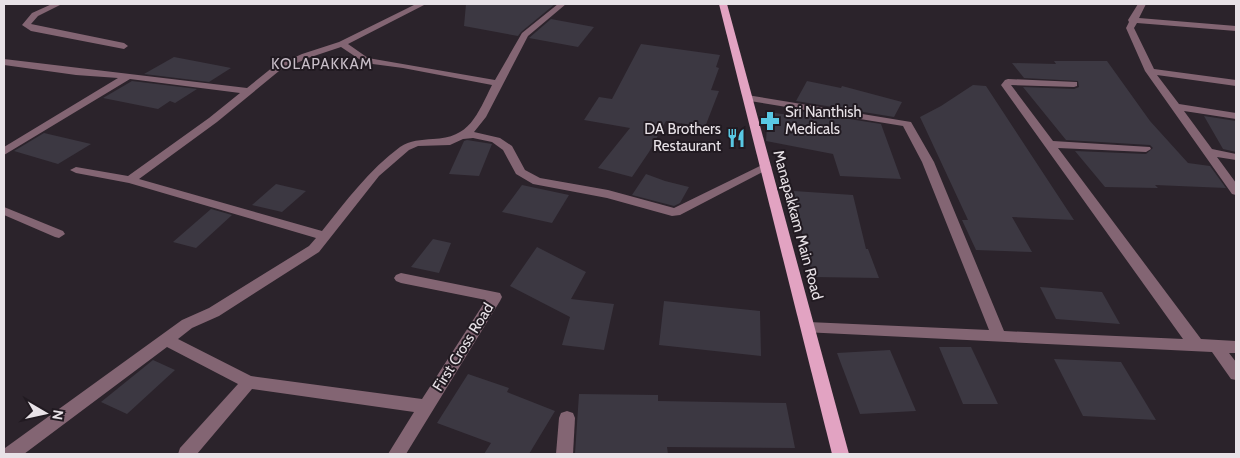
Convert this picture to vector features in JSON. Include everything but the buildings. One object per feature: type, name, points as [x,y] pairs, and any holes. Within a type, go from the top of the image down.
[{"type":"main road","name":"Manapakkam Main Road","points":[[723,4],[842,454]]},
{"type":"street","points":[[58,4],[35,14],[28,20],[26,25],[31,28],[124,46]]},
{"type":"street","points":[[130,180],[213,120],[276,69],[305,56],[342,44],[422,4]]},
{"type":"street","points":[[466,136],[482,116],[525,35],[562,4]]},
{"type":"street","points":[[1142,4],[1132,20],[1130,28],[1150,71],[1236,191]]},
{"type":"street","points":[[1132,20],[1236,28]]},
{"type":"street","points":[[342,44],[365,60],[403,65],[498,83]]},
{"type":"street","points":[[4,62],[247,91]]},
{"type":"street","points":[[1150,71],[1236,83]]},
{"type":"street","points":[[4,152],[128,76]]},
{"type":"street","points":[[1074,84],[1008,82],[1006,85],[1197,346]]},
{"type":"street","points":[[747,98],[907,124],[928,162],[999,337]]},
{"type":"street","points":[[1176,107],[1236,116]]},
{"type":"street","points":[[11,454],[188,324],[214,312],[314,249],[376,174],[406,148],[416,143],[450,142],[460,136],[474,135],[496,140],[508,148],[520,172],[537,181],[608,194],[672,212],[676,212],[766,167]]},
{"type":"street","points":[[1050,144],[1146,149]]},
{"type":"street","points":[[1208,152],[1236,157]]},
{"type":"street","points":[[76,170],[130,180],[325,236]]},
{"type":"street","points":[[4,211],[59,234]]},
{"type":"street","name":"First Cross Road","points":[[398,454],[495,297],[401,278]]},
{"type":"street","points":[[808,328],[1236,347]]},
{"type":"street","points":[[166,340],[249,382],[426,407]]},
{"type":"street","points":[[1216,346],[1236,374]]},
{"type":"street","points":[[186,454],[249,382]]},
{"type":"street","points":[[564,454],[567,418]]},
{"type":"place","name":"Sri Nanthish Medicals","points":[[770,121]]},
{"type":"place","name":"DA Brothers Restaurant","points":[[736,138]]},
{"type":"district","name":"KOLAPAKKAM","points":[[322,64]]}]
